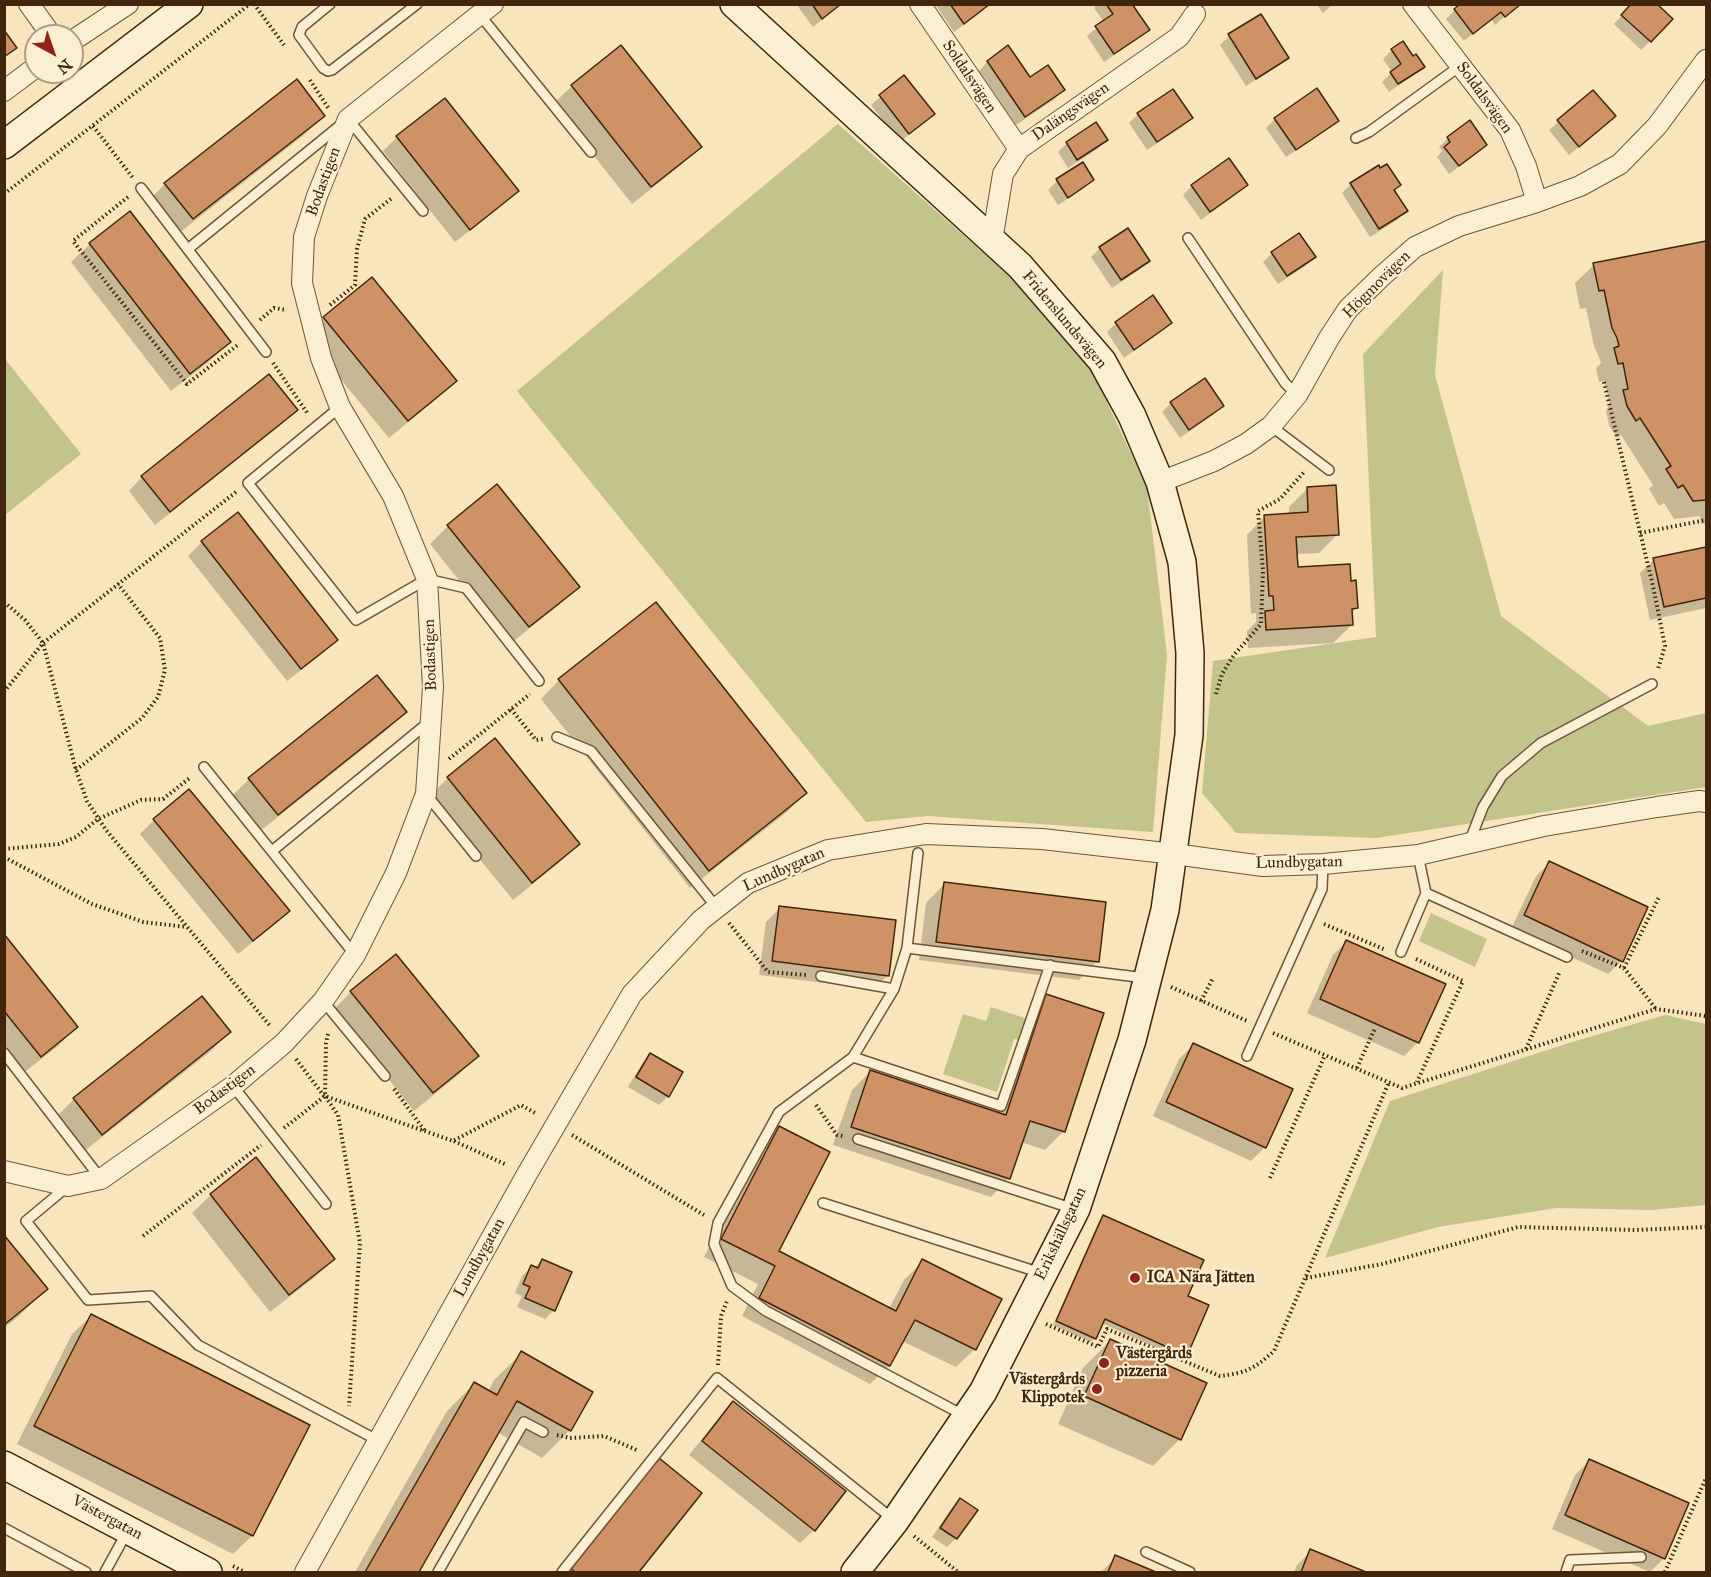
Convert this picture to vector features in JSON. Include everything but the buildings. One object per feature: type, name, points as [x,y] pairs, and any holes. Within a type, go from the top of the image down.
[{"type":"street","points":[[29,4],[43,24]]},
{"type":"street","points":[[84,33],[128,4]]},
{"type":"street","points":[[4,145],[189,4]]},
{"type":"street","name":"Fridenslundsvägen","points":[[734,4],[1020,267],[1102,361],[1132,416],[1160,482],[1182,562],[1190,653],[1189,735],[1173,854]]},
{"type":"street","name":"Soldalsvägen","points":[[920,4],[1019,149]]},
{"type":"street","name":"Soldalsvägen","points":[[1413,4],[1510,130],[1526,166],[1537,202]]},
{"type":"street","name":"Bodastigen","points":[[4,1171],[68,1186],[101,1179],[233,1086],[328,1006],[396,873],[427,785],[434,687],[427,579],[393,496],[340,407],[321,358],[302,283],[304,237],[317,196],[348,119],[487,10]]},
{"type":"street","name":"Dalängsvägen","points":[[993,241],[1004,174],[1019,149],[1179,37],[1195,14]]},
{"type":"street","name":"Högmovägen","points":[[1160,482],[1214,461],[1246,444],[1271,426],[1297,395],[1348,309],[1415,247],[1459,226],[1580,186],[1620,164],[1657,126],[1707,60]]},
{"type":"street","points":[[4,91],[24,76]]},
{"type":"street","name":"Lundbygatan","points":[[305,1572],[527,1174],[632,994],[701,920],[748,883],[828,850],[926,834],[1042,839],[1263,866],[1323,864],[1418,855],[1566,822],[1699,801],[1707,802]]},
{"type":"street","name":"Erikshällsgatan","points":[[855,1572],[904,1528],[967,1417],[984,1392],[1076,1209],[1132,1040],[1165,910],[1173,854]]},
{"type":"street","name":"Västergatan","points":[[4,1465],[208,1572]]},
{"type":"lane","points":[[330,4],[299,31],[299,35],[323,68],[328,70],[332,70],[417,4]]},
{"type":"lane","points":[[487,10],[591,152]]},
{"type":"lane","points":[[1356,138],[1370,132],[1460,66]]},
{"type":"lane","points":[[188,249],[348,119],[423,211]]},
{"type":"lane","points":[[141,188],[266,352]]},
{"type":"lane","points":[[1188,238],[1285,383],[1297,395]]},
{"type":"lane","points":[[340,407],[248,483],[356,620],[427,579],[466,588],[539,681]]},
{"type":"lane","points":[[1271,426],[1329,470]]},
{"type":"lane","points":[[1469,843],[1484,807],[1502,776],[1541,743],[1652,684]]},
{"type":"lane","points":[[272,851],[431,720]]},
{"type":"lane","points":[[557,737],[591,751],[717,908]]},
{"type":"lane","points":[[204,767],[355,955]]},
{"type":"lane","points":[[427,785],[476,856]]},
{"type":"lane","points":[[918,853],[907,948],[894,989],[853,1058],[779,1112],[718,1223],[714,1244],[732,1287],[766,1311],[967,1417]]},
{"type":"lane","points":[[1401,952],[1426,893],[1418,855]]},
{"type":"lane","points":[[1247,1056],[1322,889],[1323,864]]},
{"type":"lane","points":[[1426,893],[1567,957]]},
{"type":"lane","points":[[907,948],[1148,978]]},
{"type":"lane","points":[[853,1058],[1001,1106],[1050,965]]},
{"type":"lane","points":[[821,976],[894,989]]},
{"type":"lane","points":[[328,1006],[385,1076]]},
{"type":"lane","points":[[4,1053],[101,1179]]},
{"type":"lane","points":[[233,1086],[326,1204]]},
{"type":"lane","points":[[858,1139],[1076,1209]]},
{"type":"lane","points":[[68,1186],[26,1221],[88,1300],[151,1296],[198,1345],[378,1441]]},
{"type":"lane","points":[[823,1203],[1043,1274]]},
{"type":"lane","points":[[562,1572],[717,1378],[904,1528]]},
{"type":"lane","points":[[438,1572],[524,1422],[543,1432]]},
{"type":"lane","points":[[4,1528],[86,1572]]},
{"type":"lane","points":[[105,1572],[128,1530]]},
{"type":"lane","points":[[1146,1552],[1190,1572]]},
{"type":"lane","points":[[1566,1572],[1570,1560],[1641,1557]]},
{"type":"path","points":[[4,194],[250,4]]},
{"type":"path","points":[[93,126],[141,188],[73,241],[187,384],[240,344],[249,329],[274,308],[310,317],[355,285],[357,249],[365,219],[404,188]]},
{"type":"path","points":[[266,352],[316,427]]},
{"type":"path","points":[[1604,382],[1653,586],[1665,646],[1652,684]]},
{"type":"path","points":[[1213,704],[1222,674],[1234,655],[1261,624],[1263,570],[1258,511],[1280,499],[1315,459]]},
{"type":"path","points":[[4,693],[43,643],[248,483]]},
{"type":"path","points":[[1640,533],[1707,520]]},
{"type":"path","points":[[76,770],[142,718],[158,697],[165,670],[160,638],[118,584]]},
{"type":"path","points":[[4,602],[25,620],[43,643],[76,770],[87,801],[98,819],[284,1043],[338,1115],[360,1243],[348,1424]]},
{"type":"path","points":[[427,785],[542,684],[539,681]]},
{"type":"path","points":[[511,709],[536,740],[557,737]]},
{"type":"path","points":[[4,849],[59,844],[76,837],[98,819],[141,800],[163,799],[204,767]]},
{"type":"path","points":[[4,857],[92,904],[143,922],[187,928]]},
{"type":"path","points":[[1624,968],[1659,897]]},
{"type":"path","points":[[717,908],[768,972],[821,976]]},
{"type":"path","points":[[1310,918],[1388,951],[1401,952],[1463,981],[1417,1083]]},
{"type":"path","points":[[1525,1050],[1567,957],[1583,950],[1624,968],[1656,1009]]},
{"type":"path","points":[[1148,978],[1402,1088],[1656,1009],[1707,1016]]},
{"type":"path","points":[[1201,1001],[1213,978]]},
{"type":"path","points":[[325,1096],[328,1006]]},
{"type":"path","points":[[1357,1068],[1375,1028]]},
{"type":"path","points":[[1270,1178],[1325,1054]]},
{"type":"path","points":[[385,1076],[426,1132]]},
{"type":"path","points":[[1046,1324],[1098,1347],[1107,1329],[1220,1376],[1239,1374],[1256,1367],[1274,1351],[1389,1082]]},
{"type":"path","points":[[807,1092],[837,1136],[858,1139]]},
{"type":"path","points":[[325,1096],[453,1141],[527,1174]]},
{"type":"path","points":[[143,1236],[325,1096]]},
{"type":"path","points":[[453,1141],[522,1105],[718,1223]]},
{"type":"path","points":[[1305,1278],[1382,1264],[1518,1227],[1635,1230],[1707,1227]]},
{"type":"path","points":[[717,1378],[721,1316],[732,1287]]},
{"type":"path","points":[[543,1432],[570,1438],[604,1436],[654,1457]]},
{"type":"path","points":[[1665,1572],[1707,1478]]},
{"type":"path","points":[[904,1528],[958,1572]]},
{"type":"green space","points":[[838,124],[1014,280],[1091,369],[1147,487],[1167,655],[1153,832],[928,816],[866,822],[517,391]]},
{"type":"green space","points":[[1443,270],[1435,375],[1501,616],[1648,726],[1706,713],[1706,787],[1376,838],[1236,833],[1202,793],[1213,661],[1376,637],[1363,354]]},
{"type":"green space","points":[[5,359],[81,454],[4,515]]},
{"type":"green space","points":[[1431,913],[1487,939],[1475,967],[1419,941]]},
{"type":"green space","points":[[991,1007],[1028,1019],[1021,1040],[1014,1039],[997,1092],[943,1074],[963,1014],[986,1021]]},
{"type":"green space","points":[[1665,1015],[1706,1024],[1706,1205],[1651,1210],[1556,1208],[1438,1227],[1325,1258],[1390,1101],[1572,1042]]},
{"type":"place","name":"ICA Nära Jätten","points":[[1135,1278]]},
{"type":"place","name":"Västergårds pizzeria","points":[[1104,1363]]},
{"type":"place","name":"Västergårds Klippotek","points":[[1097,1389]]}]
